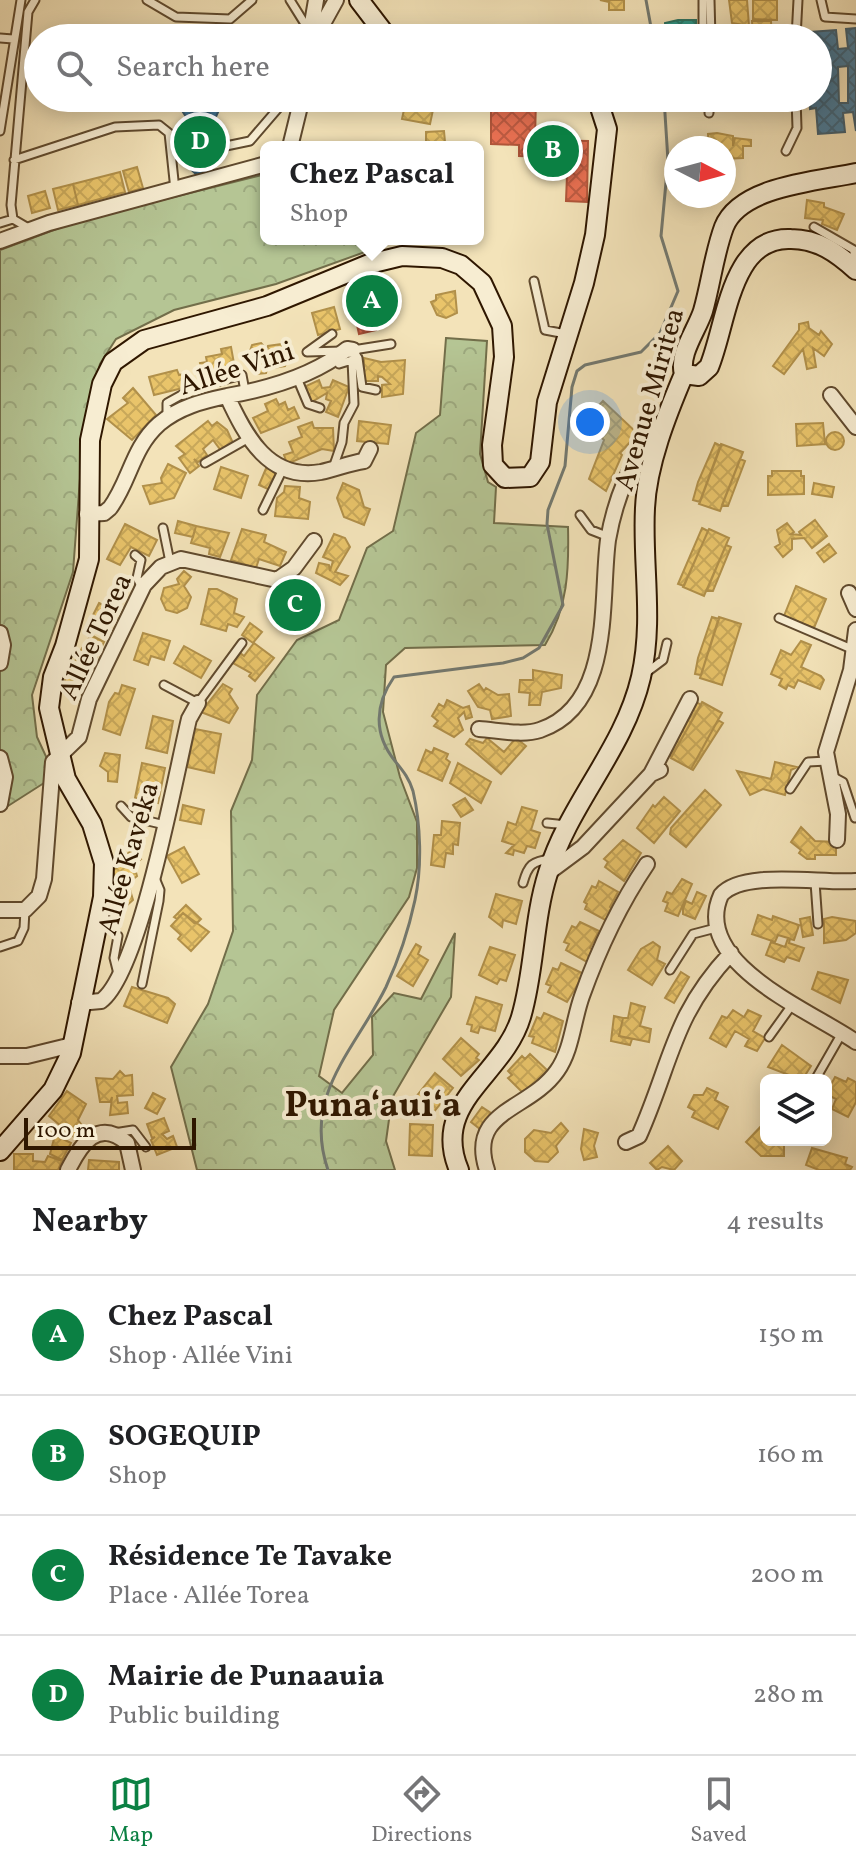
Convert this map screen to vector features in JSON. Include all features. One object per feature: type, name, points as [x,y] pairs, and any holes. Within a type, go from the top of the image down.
[{"type":"main road","points":[[359,0],[377,24]]},
{"type":"main road","points":[[374,0],[381,24]]},
{"type":"main road","points":[[0,1151],[53,1090],[72,1045],[103,897],[104,863],[92,824],[66,779],[49,708],[53,677],[80,599],[89,559],[90,440],[102,384],[118,356],[144,340],[267,306],[387,258],[421,255],[453,261],[482,283],[499,316],[504,357],[492,458],[499,474],[517,480],[530,477],[540,462],[547,402],[595,235],[607,129],[602,112]]},
{"type":"main road","name":"Avenue Miritea","points":[[459,1170],[451,1144],[454,1119],[505,1051],[520,1020],[550,866],[569,825],[622,736],[641,676],[648,612],[645,499],[684,374],[682,358],[696,330],[729,217],[744,204],[768,193],[856,173]]},
{"type":"main road","points":[[684,374],[696,377],[708,368],[744,264],[762,245],[778,239],[813,241],[855,270]]},
{"type":"street","points":[[313,24],[316,0]]},
{"type":"street","points":[[320,24],[336,0]]},
{"type":"street","points":[[291,141],[299,112]]},
{"type":"street","points":[[0,241],[31,229],[260,166]]},
{"type":"street","name":"Allée Vini","points":[[87,514],[104,513],[110,508],[135,453],[167,418],[200,402],[297,376],[345,355]]},
{"type":"street","points":[[831,395],[856,427]]},
{"type":"street","points":[[227,396],[249,438],[265,457],[283,469],[303,473],[364,461],[370,449]]},
{"type":"street","points":[[479,729],[538,730],[564,715],[578,701],[601,646],[609,537],[625,480],[656,430],[666,425]]},
{"type":"street","name":"Allée Torea","points":[[58,753],[79,737],[89,699],[143,588],[154,572],[170,562],[199,561],[246,576],[277,580],[294,568],[314,541]]},
{"type":"street","points":[[849,593],[856,609]]},
{"type":"street","points":[[837,840],[838,814],[828,767],[828,740],[853,672],[856,630]]},
{"type":"street","points":[[0,633],[3,645],[0,663]]},
{"type":"street","points":[[550,866],[583,847],[656,772],[690,699]]},
{"type":"street","name":"Allée Kaveka","points":[[79,1003],[101,1001],[112,991],[119,976],[153,874],[189,719],[198,703]]},
{"type":"street","points":[[0,910],[25,910],[39,896],[51,819],[49,773],[58,753]]},
{"type":"street","points":[[0,758],[3,778],[0,804]]},
{"type":"street","points":[[487,1170],[482,1152],[488,1126],[495,1118],[528,1101],[562,1064],[582,995],[598,955],[624,901],[647,864]]},
{"type":"street","points":[[851,1037],[792,1005],[731,953],[716,928],[715,912],[721,895],[735,884],[758,880],[856,881]]},
{"type":"street","points":[[626,1142],[639,1136],[686,1011],[708,977],[731,953]]},
{"type":"street","points":[[0,1056],[27,1056],[72,1045]]},
{"type":"street","points":[[68,1170],[87,1138],[95,1133],[112,1133],[128,1146],[133,1170]]},
{"type":"lane","points":[[0,131],[21,0]]},
{"type":"lane","points":[[147,0],[176,17],[230,19],[252,0]]},
{"type":"lane","points":[[290,0],[305,24]]},
{"type":"lane","points":[[703,0],[703,24]]},
{"type":"lane","points":[[710,0],[711,24]]},
{"type":"lane","points":[[797,24],[798,0]]},
{"type":"lane","points":[[27,24],[32,1]]},
{"type":"lane","points":[[821,4],[822,14],[830,20],[856,19]]},
{"type":"lane","points":[[0,38],[13,39]]},
{"type":"lane","points":[[13,219],[14,160],[24,54]]},
{"type":"lane","points":[[226,146],[250,141],[275,112]]},
{"type":"lane","points":[[786,151],[797,128],[796,112]]},
{"type":"lane","points":[[14,160],[115,127],[159,125],[169,133],[175,190]]},
{"type":"lane","points":[[0,223],[13,219],[31,229]]},
{"type":"lane","points":[[814,227],[854,250],[855,270]]},
{"type":"lane","points":[[534,281],[545,330],[568,334]]},
{"type":"lane","points":[[332,334],[307,352],[358,358],[362,387],[376,390]]},
{"type":"lane","points":[[345,355],[391,344]]},
{"type":"lane","points":[[333,468],[342,442],[344,423],[354,404],[352,360],[345,355]]},
{"type":"lane","points":[[216,382],[242,375],[245,391]]},
{"type":"lane","points":[[297,376],[308,404],[320,408]]},
{"type":"lane","points":[[167,418],[167,403],[185,393]]},
{"type":"lane","points":[[205,463],[249,438]]},
{"type":"lane","points":[[263,510],[283,469]]},
{"type":"lane","points":[[580,515],[591,530],[609,537]]},
{"type":"lane","points":[[163,528],[170,562]]},
{"type":"lane","points":[[135,555],[141,560],[137,578],[143,588]]},
{"type":"lane","points":[[779,618],[854,650]]},
{"type":"lane","name":"Allée Kaveka","points":[[198,703],[242,643]]},
{"type":"lane","points":[[641,676],[663,660],[667,643]]},
{"type":"lane","points":[[164,685],[198,703]]},
{"type":"lane","points":[[790,789],[805,765],[828,767],[843,782],[855,818]]},
{"type":"lane","points":[[121,806],[131,817],[165,825]]},
{"type":"lane","points":[[547,823],[569,825]]},
{"type":"lane","points":[[523,883],[527,868],[535,860],[550,866]]},
{"type":"lane","points":[[142,984],[159,901],[160,890],[153,874]]},
{"type":"lane","points":[[815,882],[818,924]]},
{"type":"lane","points":[[0,947],[18,941],[24,928],[25,910]]},
{"type":"lane","points":[[670,970],[693,934],[716,928]]},
{"type":"lane","points":[[118,936],[114,966],[119,976]]},
{"type":"lane","points":[[769,1037],[792,1005]]},
{"type":"lane","points":[[820,1074],[851,1037]]},
{"type":"lane","points":[[112,1133],[133,1130],[146,1147]]},
{"type":"green space","points":[[260,176],[260,245],[384,245],[276,284],[174,310],[116,339],[100,364],[84,425],[73,572],[32,695],[37,737],[55,776],[8,806],[0,794],[0,250],[78,221]]},
{"type":"green space","points":[[446,338],[487,341],[480,454],[488,482],[496,487],[494,523],[568,527],[566,588],[553,631],[545,645],[405,648],[386,665],[383,712],[400,777],[417,822],[417,868],[409,897],[334,1010],[319,1076],[342,1093],[373,1055],[372,1017],[394,993],[421,999],[455,933],[451,997],[392,1098],[386,1141],[395,1170],[197,1170],[171,1067],[208,1004],[233,931],[231,811],[252,760],[257,695],[297,640],[339,620],[367,548],[393,531],[416,433],[440,415]]},
{"type":"building: Homes","points":[[600,0],[624,0],[624,10],[609,10],[609,2]]},
{"type":"building: Homes","points":[[729,0],[747,0],[749,24],[732,23]]},
{"type":"building: Homes","points":[[753,0],[777,0],[777,20],[753,19]]},
{"type":"building: Homes","points":[[752,21],[771,21],[771,24],[752,24]]},
{"type":"building: Homes","points":[[404,112],[433,112],[430,124],[402,119]]},
{"type":"building: Homes","points":[[444,131],[445,141],[426,141],[426,132]]},
{"type":"building: Homes","points":[[717,133],[733,136],[708,136]]},
{"type":"building: Homes","points":[[736,138],[751,140],[751,146],[743,146],[743,158],[736,158]]},
{"type":"building: Homes","points":[[137,167],[143,188],[129,192],[123,171]]},
{"type":"building: Homes","points":[[120,172],[125,192],[78,205],[73,184]]},
{"type":"building: Homes","points":[[73,184],[78,205],[58,210],[53,189]]},
{"type":"building: Homes","points":[[45,191],[50,208],[32,213],[28,196]]},
{"type":"building: Homes","points":[[807,200],[824,203],[824,207],[844,214],[837,230],[822,224],[823,220],[805,218]]},
{"type":"building: Homes","points":[[455,291],[457,313],[446,318],[437,315],[431,302],[436,300],[436,295]]},
{"type":"building: Homes","points":[[334,307],[340,329],[318,335],[312,313]]},
{"type":"building: Homes","points":[[808,322],[809,328],[819,335],[821,331],[832,344],[824,356],[813,348],[816,367],[807,369],[803,349],[784,374],[773,366],[799,330],[799,324]]},
{"type":"building: Homes","points":[[261,343],[267,350],[268,346],[281,344],[289,354],[285,366],[273,368],[264,358],[268,366],[266,373],[257,374],[251,368],[254,359],[249,354],[252,345]]},
{"type":"building: Homes","points":[[231,347],[235,369],[202,375],[200,363],[207,362],[206,357],[222,354],[221,349]]},
{"type":"building: Homes","points":[[364,358],[381,362],[405,360],[403,394],[382,397],[382,385],[390,384],[382,377],[378,376],[378,381],[364,381]]},
{"type":"building: Homes","points":[[177,370],[179,375],[188,373],[191,386],[154,395],[149,377]]},
{"type":"building: Homes","points":[[319,380],[322,388],[330,387],[333,380],[349,387],[338,417],[326,412],[331,401],[326,399],[327,393],[310,403],[304,387]]},
{"type":"building: Homes","points":[[133,388],[156,415],[132,440],[107,419],[128,403],[123,398]]},
{"type":"building: Homes","points":[[276,399],[279,405],[285,402],[288,410],[294,407],[299,418],[261,433],[253,418],[268,411],[265,404]]},
{"type":"building: Homes","points":[[603,401],[638,434],[620,453],[622,455],[606,491],[589,479],[604,440],[584,421]]},
{"type":"building: Homes","points":[[208,421],[212,426],[217,422],[227,430],[233,443],[222,452],[213,440],[203,449],[207,455],[198,462],[194,459],[199,466],[190,473],[179,458],[185,454],[176,446]]},
{"type":"building: Homes","points":[[359,421],[391,425],[388,444],[357,441]]},
{"type":"building: Homes","points":[[312,422],[314,428],[333,428],[334,451],[322,449],[287,464],[284,455],[293,452],[289,442],[302,437],[298,427]]},
{"type":"building: Homes","points":[[823,423],[825,444],[797,446],[796,424]]},
{"type":"building: Homes","points":[[831,432],[839,432],[844,441],[842,448],[831,450],[826,445],[826,437]]},
{"type":"building: Homes","points":[[715,443],[721,446],[700,502],[693,500],[698,482]]},
{"type":"building: Homes","points":[[721,444],[743,452],[720,511],[699,504]]},
{"type":"building: Homes","points":[[740,459],[745,461],[728,506],[722,505]]},
{"type":"building: Homes","points":[[168,464],[186,473],[174,498],[150,504],[143,486],[162,483],[161,478]]},
{"type":"building: Homes","points":[[267,466],[277,475],[270,490],[259,485]]},
{"type":"building: Homes","points":[[221,467],[248,476],[241,498],[214,489]]},
{"type":"building: Homes","points":[[772,471],[801,471],[804,494],[768,495],[768,476],[772,476]]},
{"type":"building: Homes","points":[[343,483],[359,490],[364,507],[370,509],[364,525],[344,517],[337,498]]},
{"type":"building: Homes","points":[[814,483],[834,487],[832,497],[812,494]]},
{"type":"building: Homes","points":[[285,486],[300,487],[299,498],[310,502],[308,519],[275,516],[277,498],[284,492]]},
{"type":"building: Homes","points":[[815,520],[827,536],[812,548],[804,538],[792,539],[792,549],[783,557],[775,547],[780,544],[777,530],[787,523],[794,532],[791,534],[801,535],[799,532]]},
{"type":"building: Homes","points":[[178,521],[196,526],[193,537],[175,533]]},
{"type":"building: Homes","points":[[125,524],[157,540],[149,556],[131,547],[120,565],[107,559]]},
{"type":"building: Homes","points":[[196,526],[229,533],[220,557],[209,554],[210,548],[191,543]]},
{"type":"building: Homes","points":[[702,528],[708,531],[684,586],[678,584]]},
{"type":"building: Homes","points":[[242,529],[266,535],[264,542],[286,552],[280,566],[259,559],[256,568],[231,560]]},
{"type":"building: Homes","points":[[709,529],[729,538],[704,596],[683,587]]},
{"type":"building: Homes","points":[[334,534],[345,538],[350,547],[335,572],[348,576],[340,585],[316,573],[319,563],[329,565],[330,571],[333,561],[323,557]]},
{"type":"building: Homes","points":[[829,544],[836,553],[824,562],[817,553]]},
{"type":"building: Homes","points":[[726,545],[731,547],[713,591],[707,590]]},
{"type":"building: Homes","points":[[184,571],[191,577],[184,586],[191,597],[187,608],[177,613],[166,610],[161,599],[164,588],[179,584],[177,579]]},
{"type":"building: Homes","points":[[296,583],[306,590],[300,598],[304,601],[298,614],[304,617],[297,627],[286,620],[292,612],[286,593]]},
{"type":"building: Homes","points":[[796,586],[826,599],[814,628],[784,616]]},
{"type":"building: Homes","points":[[209,589],[217,589],[237,599],[234,613],[244,617],[237,627],[228,624],[226,631],[201,624]]},
{"type":"building: Homes","points":[[115,591],[122,594],[110,619],[103,616]]},
{"type":"building: Homes","points":[[99,603],[107,607],[103,616],[110,619],[108,625],[92,617]]},
{"type":"building: Homes","points":[[712,617],[719,619],[701,675],[695,674],[698,658]]},
{"type":"building: Homes","points":[[719,617],[741,624],[722,685],[700,678]]},
{"type":"building: Homes","points":[[250,623],[262,632],[253,643],[242,635]]},
{"type":"building: Homes","points":[[143,633],[170,641],[164,660],[151,656],[148,665],[134,660]]},
{"type":"building: Homes","points":[[91,635],[104,642],[97,656],[83,648]]},
{"type":"building: Homes","points":[[801,641],[811,645],[801,667],[821,676],[824,680],[820,689],[798,680],[794,688],[788,685],[786,689],[779,685],[782,679],[771,674],[781,650],[791,655]]},
{"type":"building: Homes","points":[[254,643],[274,658],[255,681],[249,676],[251,673],[231,662],[239,652],[244,656]]},
{"type":"building: Homes","points":[[184,646],[211,661],[201,678],[174,663]]},
{"type":"building: Homes","points":[[82,648],[97,656],[79,679],[86,683],[80,693],[64,682]]},
{"type":"building: Homes","points":[[533,670],[562,675],[561,688],[542,692],[540,705],[529,705],[530,693],[519,692],[520,680],[533,680]]},
{"type":"building: Homes","points":[[223,684],[232,689],[229,694],[238,708],[229,723],[201,712]]},
{"type":"building: Homes","points":[[479,684],[484,691],[486,688],[498,695],[509,694],[511,716],[492,719],[490,710],[478,707],[468,691]]},
{"type":"building: Homes","points":[[122,685],[135,689],[120,735],[103,729],[109,702],[115,693],[119,694]]},
{"type":"building: Homes","points":[[447,700],[463,708],[469,706],[472,717],[466,719],[464,712],[458,718],[463,730],[454,737],[434,726],[438,721],[432,716],[439,704],[444,707]]},
{"type":"building: Homes","points":[[695,701],[701,705],[671,757],[666,753]]},
{"type":"building: Homes","points":[[702,702],[722,713],[691,769],[671,758]]},
{"type":"building: Homes","points":[[153,716],[173,721],[167,753],[146,748]]},
{"type":"building: Homes","points":[[718,720],[723,723],[691,769]]},
{"type":"building: Homes","points":[[195,729],[221,734],[214,773],[187,767]]},
{"type":"building: Homes","points":[[487,738],[504,752],[516,738],[526,746],[501,774],[466,744],[470,739],[483,743]]},
{"type":"building: Homes","points":[[434,748],[448,754],[446,759],[450,762],[442,781],[418,770],[426,750],[432,753]]},
{"type":"building: Homes","points":[[105,753],[120,755],[117,782],[108,781],[108,772],[100,766]]},
{"type":"building: Homes","points":[[775,762],[797,767],[791,770],[785,795],[763,789],[750,795],[737,771],[771,779]]},
{"type":"building: Homes","points":[[142,763],[165,768],[158,803],[135,798]]},
{"type":"building: Homes","points":[[458,763],[491,782],[481,803],[450,783]]},
{"type":"building: Homes","points":[[705,790],[721,805],[686,847],[670,834],[671,828]]},
{"type":"building: Homes","points":[[664,797],[680,811],[654,843],[637,828],[653,805],[655,807]]},
{"type":"building: Homes","points":[[465,798],[473,810],[461,817],[453,805]]},
{"type":"building: Homes","points":[[183,805],[204,810],[201,824],[180,820]]},
{"type":"building: Homes","points":[[522,807],[537,811],[531,830],[540,833],[535,848],[527,846],[524,853],[514,850],[513,855],[506,853],[514,845],[502,841],[508,822],[516,825]]},
{"type":"building: Homes","points":[[442,821],[460,823],[458,845],[453,844],[453,854],[446,853],[444,867],[431,865],[434,835],[441,835]]},
{"type":"building: Homes","points":[[801,827],[815,841],[836,842],[836,855],[815,855],[815,859],[807,859],[799,853],[801,850],[791,842]]},
{"type":"building: Homes","points":[[623,840],[641,853],[624,881],[605,867],[608,862],[604,859]]},
{"type":"building: Homes","points":[[184,847],[199,874],[182,883],[167,856]]},
{"type":"building: Homes","points":[[134,849],[141,859],[134,865],[137,876],[128,883],[133,900],[124,908],[113,887],[120,882],[112,871],[122,864],[119,860]]},
{"type":"building: Homes","points":[[682,879],[692,884],[678,916],[665,911],[668,903],[663,901],[667,892],[672,894]]},
{"type":"building: Homes","points":[[599,881],[618,892],[610,907],[615,910],[609,922],[585,909],[587,904],[584,902],[592,886],[596,888]]},
{"type":"building: Homes","points":[[697,892],[706,896],[695,919],[683,914],[683,909],[686,901],[692,904]]},
{"type":"building: Homes","points":[[496,894],[522,901],[516,924],[503,920],[502,927],[489,917]]},
{"type":"building: Homes","points":[[186,905],[201,919],[198,922],[194,923],[183,913],[177,919],[174,917]]},
{"type":"building: Homes","points":[[183,913],[209,932],[191,951],[178,939],[181,935],[171,926]]},
{"type":"building: Homes","points":[[758,915],[772,920],[773,916],[799,925],[794,940],[790,939],[789,943],[804,948],[799,961],[787,957],[784,962],[766,955],[771,942],[785,947],[788,938],[778,935],[775,942],[752,934]]},
{"type":"building: Homes","points":[[810,917],[813,935],[803,937],[800,919]]},
{"type":"building: Homes","points":[[832,917],[856,921],[856,933],[846,940],[824,943],[824,919]]},
{"type":"building: Homes","points":[[580,922],[599,931],[590,948],[595,951],[589,963],[566,950],[569,944],[564,942],[572,926],[576,928]]},
{"type":"building: Homes","points":[[653,942],[660,947],[657,960],[665,964],[652,985],[628,970],[641,949]]},
{"type":"building: Homes","points":[[416,944],[421,947],[418,954],[428,960],[413,986],[397,976]]},
{"type":"building: Homes","points":[[490,947],[515,955],[506,981],[500,979],[497,984],[479,975]]},
{"type":"building: Homes","points":[[561,963],[584,974],[567,1002],[548,992],[551,986],[546,984],[553,968],[558,970]]},
{"type":"building: Homes","points":[[681,972],[689,977],[674,1003],[665,998]]},
{"type":"building: Homes","points":[[818,972],[848,980],[840,1003],[812,989]]},
{"type":"building: Homes","points":[[132,987],[168,998],[175,1004],[167,1023],[124,1006]]},
{"type":"building: Homes","points":[[476,997],[502,1005],[495,1031],[480,1027],[478,1033],[471,1031],[472,1025],[467,1024]]},
{"type":"building: Homes","points":[[631,1003],[645,1007],[640,1026],[651,1029],[649,1042],[619,1036]]},
{"type":"building: Homes","points":[[733,1010],[744,1017],[748,1010],[761,1016],[753,1031],[765,1038],[757,1051],[745,1046],[749,1039],[735,1031],[726,1047],[710,1038],[722,1016],[727,1018]]},
{"type":"building: Homes","points":[[544,1013],[563,1021],[555,1052],[532,1043],[534,1037],[529,1036],[537,1017],[541,1019]]},
{"type":"building: Homes","points":[[614,1016],[623,1018],[619,1036],[632,1039],[630,1045],[611,1041]]},
{"type":"building: Homes","points":[[461,1038],[479,1054],[476,1058],[479,1060],[461,1076],[443,1059]]},
{"type":"building: Homes","points":[[782,1045],[811,1066],[806,1074],[786,1074],[768,1067]]},
{"type":"building: Homes","points":[[530,1054],[549,1072],[523,1093],[508,1078],[512,1075],[508,1071],[522,1056],[525,1059]]},
{"type":"building: Homes","points":[[120,1071],[125,1076],[132,1075],[133,1095],[117,1096],[118,1103],[127,1102],[128,1113],[110,1115],[112,1097],[110,1102],[100,1102],[96,1078],[113,1079]]},
{"type":"building: Homes","points":[[435,1073],[453,1088],[433,1113],[415,1098]]},
{"type":"building: Homes","points":[[835,1077],[856,1082],[856,1102],[848,1117],[832,1109],[836,1099],[832,1097]]},
{"type":"building: Homes","points":[[707,1088],[718,1093],[715,1100],[728,1107],[718,1129],[692,1117],[695,1111],[688,1107],[694,1095],[703,1095]]},
{"type":"building: Homes","points":[[67,1091],[86,1104],[78,1120],[84,1128],[74,1137],[49,1116]]},
{"type":"building: Homes","points":[[153,1093],[165,1099],[157,1114],[145,1108]]},
{"type":"building: Homes","points":[[482,1107],[491,1113],[480,1129],[471,1122]]},
{"type":"building: Homes","points":[[164,1118],[169,1131],[162,1134],[167,1139],[173,1136],[177,1147],[157,1155],[151,1140],[155,1137],[152,1138],[147,1124]]},
{"type":"building: Homes","points":[[561,1123],[568,1131],[556,1146],[558,1152],[548,1162],[535,1161],[525,1152],[525,1139],[534,1130],[551,1133]]},
{"type":"building: Homes","points":[[410,1124],[433,1125],[432,1156],[409,1155]]},
{"type":"building: Homes","points":[[760,1127],[760,1146],[784,1146],[784,1156],[761,1156],[746,1142]]},
{"type":"building: Homes","points":[[584,1129],[598,1133],[594,1146],[597,1157],[584,1160],[581,1149]]},
{"type":"building: Homes","points":[[55,1135],[71,1143],[62,1160],[50,1154]]},
{"type":"building: Homes","points":[[668,1146],[682,1161],[674,1170],[662,1167],[657,1170],[650,1163]]},
{"type":"building: Homes","points":[[812,1148],[847,1158],[845,1164],[852,1167],[850,1170],[819,1170],[806,1165]]},
{"type":"building: Homes","points":[[14,1154],[33,1154],[33,1161],[45,1162],[48,1156],[62,1161],[58,1170],[14,1170]]},
{"type":"building: Homes","points":[[89,1160],[119,1162],[119,1170],[88,1170]]},
{"type":"building: Shops","points":[[491,112],[536,112],[535,140],[588,141],[587,202],[566,201],[567,175],[547,175],[547,157],[519,156],[519,145],[491,144]]},
{"type":"building: Shops","points":[[375,293],[383,296],[388,314],[373,317],[376,330],[359,334],[353,307]]},
{"type":"building: Schools","points":[[678,20],[696,20],[696,24],[665,23]]},
{"type":"building: Public","points":[[856,28],[856,131],[853,112],[843,113],[845,132],[818,134],[816,112],[832,112],[832,30],[836,30],[838,49],[848,48],[846,29]],"holes":[[[848,66],[848,103],[839,103],[838,67]]]},
{"type":"building: Public","points":[[183,112],[218,112],[214,121],[212,164],[200,178],[183,162],[190,123]]},
{"type":"waterway","points":[[646,0],[650,24]]},
{"type":"waterway","points":[[328,1170],[322,1143],[322,1119],[327,1096],[347,1053],[386,987],[413,911],[419,874],[416,804],[410,782],[383,740],[379,719],[383,698],[394,677],[523,658],[539,648],[563,605],[547,524],[548,510],[565,466],[572,387],[577,371],[585,365],[641,352],[660,333],[678,291],[661,236],[668,161],[665,112]]},
{"type":"place","name":"Mairie de Punaauia","points":[[200,142]]},
{"type":"place","name":"SOGEQUIP","points":[[553,151]]},
{"type":"place","name":"Chez Pascal","points":[[372,301]]},
{"type":"place","name":"Résidence Te Tavake","points":[[295,605]]},
{"type":"district","name":"Punaʻauiʻa","points":[[373,1103]]}]
